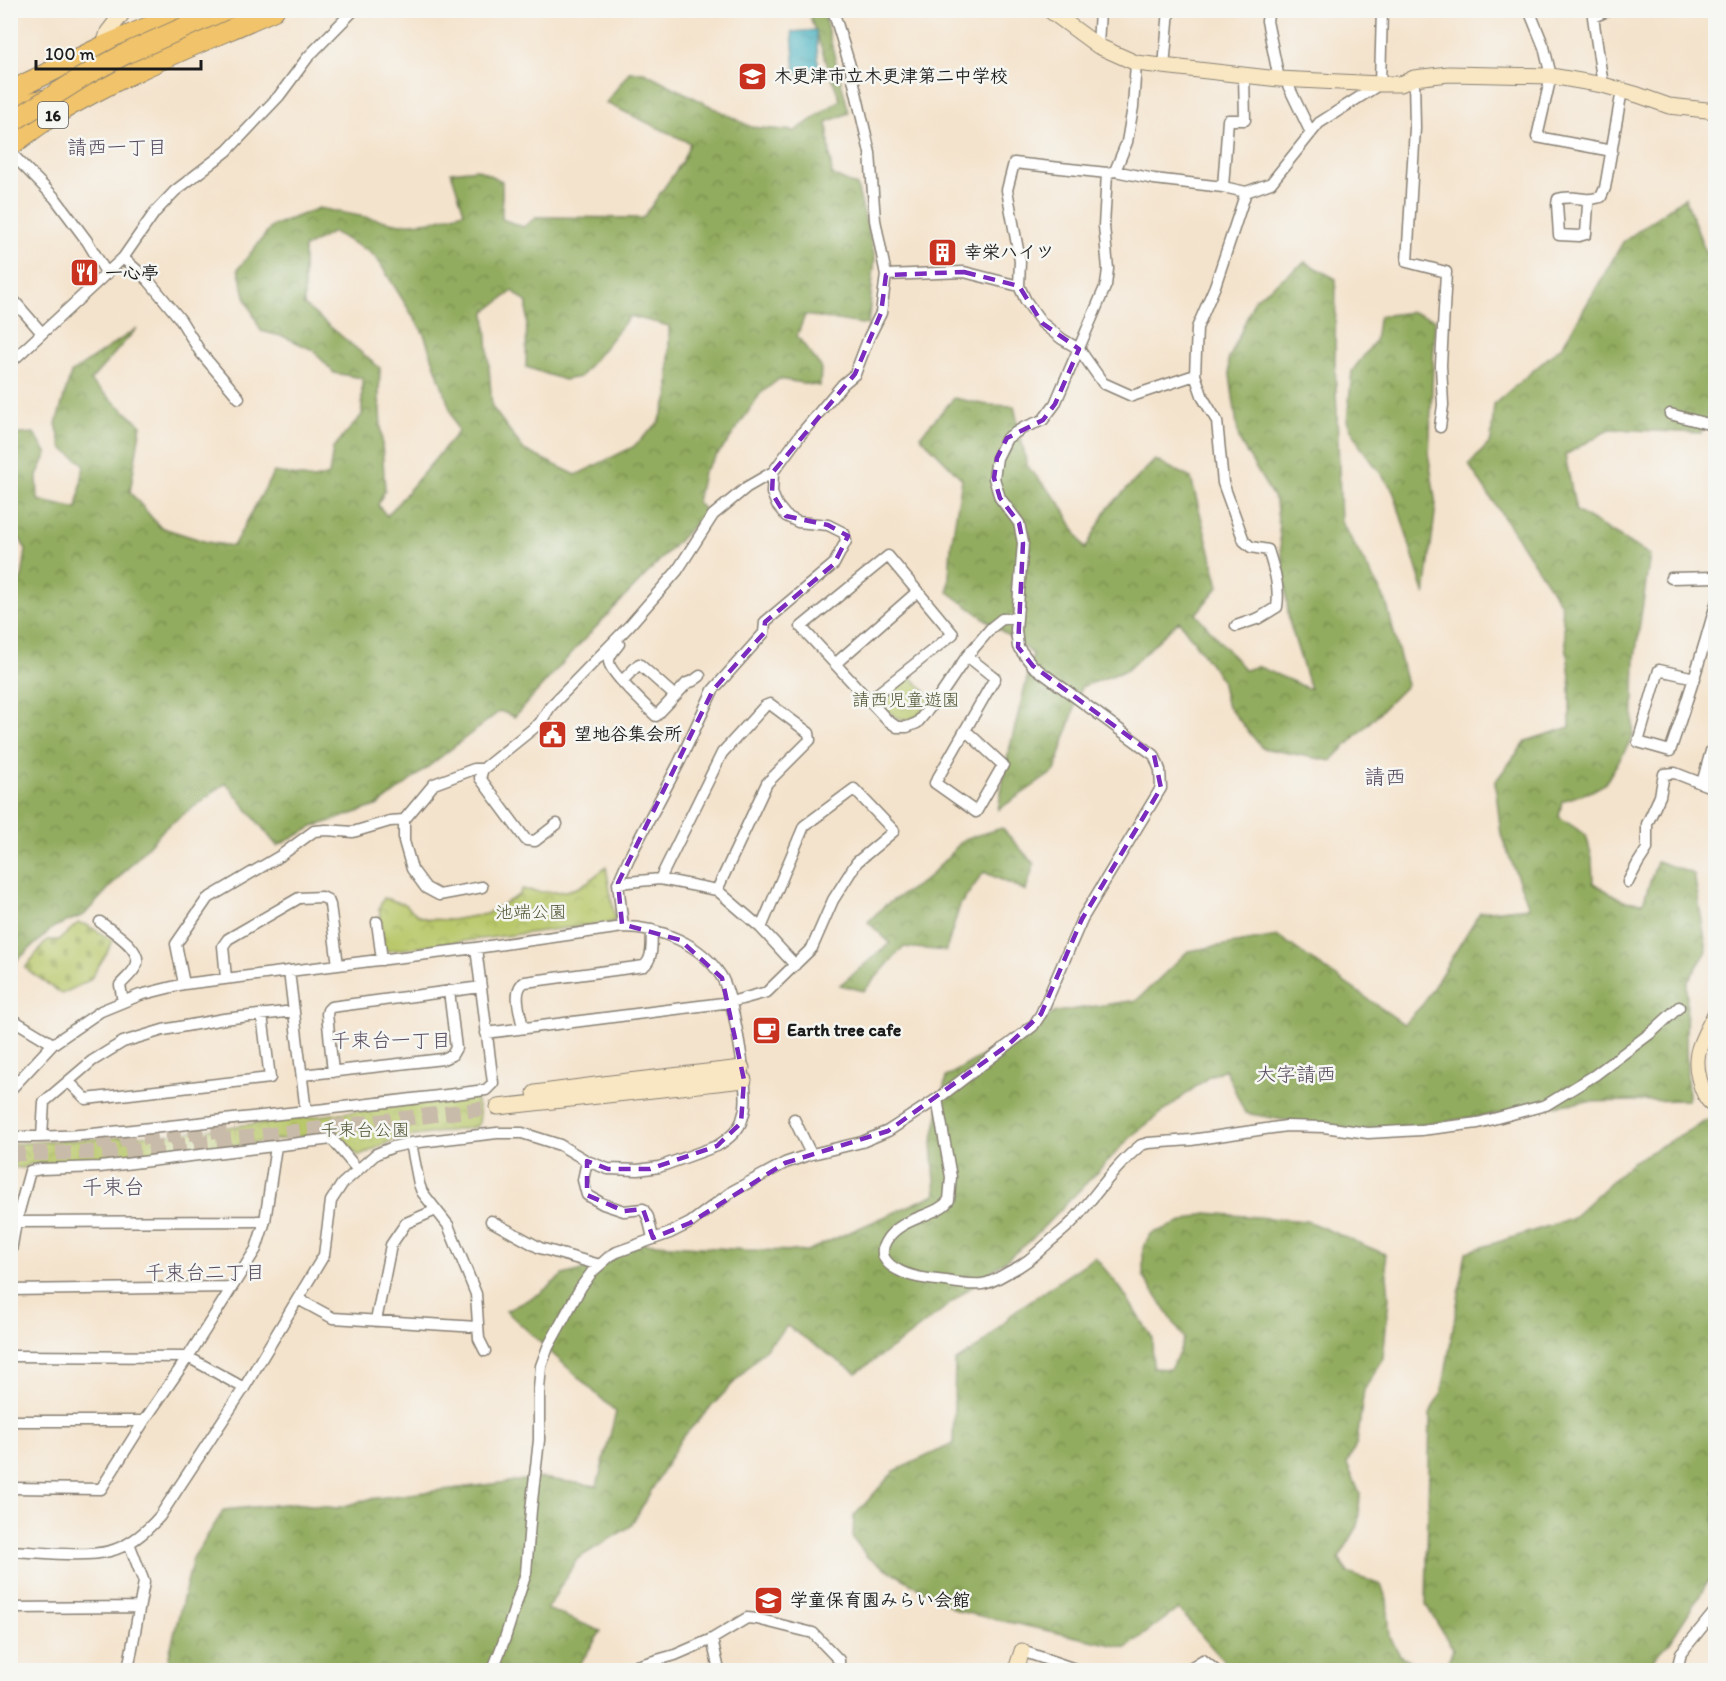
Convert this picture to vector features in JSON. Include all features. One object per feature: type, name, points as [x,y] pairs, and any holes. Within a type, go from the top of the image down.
[{"type":"highway","name":"16","points":[[10,94],[25,84],[102,47],[188,10]]},
{"type":"highway","name":"16","points":[[10,123],[127,52],[224,10]]},
{"type":"highway","name":"16","points":[[10,146],[51,116],[100,90],[137,71],[274,10]]},
{"type":"highway","name":"16","points":[[10,111],[48,99]]},
{"type":"street","points":[[100,90],[102,47],[108,32],[125,10]]},
{"type":"street","points":[[10,363],[123,258],[175,191],[227,152],[279,96],[308,57],[354,10]]},
{"type":"street","points":[[557,824],[535,841],[526,840],[480,778],[483,770],[540,723],[550,707],[628,626],[677,571],[713,515],[747,487],[773,472],[807,427],[843,384],[855,374],[869,337],[881,314],[886,275],[875,220],[870,153],[850,66],[833,10]]},
{"type":"street","points":[[1049,10],[1098,46],[1136,63],[1282,79],[1380,84],[1401,84],[1414,78],[1449,74],[1551,76],[1603,85],[1669,106],[1716,111]]},
{"type":"street","points":[[1098,46],[1100,10]]},
{"type":"street","points":[[1164,67],[1169,10]]},
{"type":"street","points":[[1269,10],[1267,21],[1282,79],[1311,133]]},
{"type":"street","points":[[1380,84],[1382,10]]},
{"type":"street","points":[[1529,10],[1545,47],[1551,76],[1537,137],[1612,151]]},
{"type":"street","points":[[1603,85],[1593,17],[1610,10]]},
{"type":"street","points":[[494,1671],[526,1573],[539,1440],[541,1366],[548,1347],[581,1287],[600,1265],[616,1252],[670,1233],[690,1223],[733,1191],[785,1162],[862,1142],[888,1131],[937,1099],[1033,1026],[1041,1014],[1082,919],[1161,788],[1160,770],[1154,755],[1033,666],[1018,646],[1016,630],[1023,543],[1019,523],[1000,498],[994,478],[997,458],[1007,438],[1043,420],[1055,404],[1106,285],[1108,268],[1104,226],[1111,172],[1127,142],[1133,107],[1136,63]]},
{"type":"street","points":[[1223,187],[1228,120],[1245,120],[1244,75]]},
{"type":"street","points":[[1414,78],[1415,128],[1407,262],[1446,272],[1441,365],[1443,405],[1440,427]]},
{"type":"street","points":[[1195,375],[1132,396],[1103,383],[1079,349],[1042,323],[1026,301],[1019,286],[1020,261],[1007,190],[1014,163],[1111,172],[1246,192],[1271,183],[1319,123],[1380,84]]},
{"type":"street","points":[[1586,200],[1601,196],[1605,188],[1622,90]]},
{"type":"street","points":[[10,152],[55,198],[87,241],[107,274]]},
{"type":"street","points":[[1236,626],[1259,618],[1278,607],[1275,573],[1269,550],[1251,547],[1244,541],[1223,483],[1217,421],[1203,398],[1195,375],[1197,328],[1215,286],[1246,192]]},
{"type":"street","points":[[123,258],[148,280],[180,319],[201,353],[239,398]]},
{"type":"street","points":[[886,275],[964,272],[1019,286]]},
{"type":"street","points":[[10,296],[42,333]]},
{"type":"street","points":[[1670,414],[1716,426]]},
{"type":"street","points":[[622,927],[618,883],[713,690],[764,633],[765,622],[834,564],[846,541],[844,534],[828,525],[798,522],[786,516],[777,505],[772,493],[773,472]]},
{"type":"street","points":[[868,701],[953,634],[888,556],[801,627],[868,701],[886,720],[897,727],[907,727],[916,723],[942,693],[966,656],[992,627],[1002,618],[1017,618]]},
{"type":"street","points":[[1671,578],[1716,577]]},
{"type":"street","points":[[835,664],[917,592]]},
{"type":"street","points":[[1695,678],[1659,670],[1638,742],[1670,751],[1695,678],[1716,604]]},
{"type":"street","points":[[628,626],[627,633],[608,662],[610,669],[656,716],[687,683],[700,676]]},
{"type":"street","points":[[965,730],[1004,765],[976,812],[935,783],[965,730],[995,678],[966,656]]},
{"type":"street","points":[[622,681],[639,664],[675,696]]},
{"type":"street","points":[[660,879],[722,753],[765,706],[770,704],[809,733],[810,740],[767,783],[717,890]]},
{"type":"street","points":[[1702,783],[1711,751],[1716,743]]},
{"type":"street","points":[[482,887],[439,895],[426,888],[412,869],[404,842],[404,820],[435,784],[474,769],[483,770]]},
{"type":"street","points":[[1628,882],[1647,849],[1647,824],[1660,796],[1664,774],[1675,773],[1716,789]]},
{"type":"street","points":[[486,1033],[731,1002],[767,992],[812,948],[833,900],[857,862],[894,831],[854,789],[804,826],[761,928]]},
{"type":"street","points":[[184,984],[177,944],[207,899],[280,856],[314,831],[353,832],[390,821],[404,820]]},
{"type":"street","points":[[618,883],[660,879],[717,890],[761,928],[795,965]]},
{"type":"street","points":[[226,978],[224,946],[228,939],[299,898],[322,897],[328,900],[338,965]]},
{"type":"street","points":[[100,922],[123,939],[137,957],[137,965],[120,985],[123,1002]]},
{"type":"street","points":[[377,922],[382,960]]},
{"type":"street","points":[[10,1090],[53,1044],[101,1011],[140,995],[184,984],[226,978],[476,948],[622,927],[640,927],[680,940],[702,956],[722,978],[731,1002],[743,1074],[745,1106],[741,1123],[731,1136],[717,1146],[650,1169],[608,1169],[587,1161],[560,1145],[522,1133],[497,1133],[411,1143],[376,1154],[342,1184],[331,1201],[324,1255],[244,1388],[160,1516],[147,1531],[111,1551],[88,1554],[10,1551]]},
{"type":"street","points":[[523,1028],[517,990],[520,984],[644,966],[651,956],[652,930]]},
{"type":"street","points":[[10,1137],[108,1132],[306,1112],[486,1090],[493,1083],[476,948]]},
{"type":"street","points":[[289,971],[306,1112]]},
{"type":"street","points":[[333,1072],[327,1014],[331,1007],[481,987]]},
{"type":"street","points":[[302,1075],[443,1059],[453,1055],[456,1048],[449,991]]},
{"type":"street","points":[[937,1099],[951,1177],[949,1200],[941,1208],[911,1220],[899,1228],[886,1240],[882,1252],[883,1258],[895,1269],[913,1277],[982,1284],[991,1282],[1025,1264],[1040,1252],[1074,1220],[1106,1181],[1141,1145],[1201,1139],[1286,1126],[1324,1127],[1368,1133],[1421,1130],[1478,1123],[1546,1105],[1595,1075],[1652,1032],[1679,1007]]},
{"type":"street","points":[[42,1137],[44,1102],[92,1061],[123,1042],[163,1030],[224,1019],[294,1011]]},
{"type":"street","points":[[1716,1012],[1700,1045],[1696,1062],[1706,1097],[1716,1106]]},
{"type":"street","points":[[69,1082],[86,1099],[270,1078],[262,1015]]},
{"type":"street","points":[[10,1018],[53,1044]]},
{"type":"street","points":[[497,1103],[610,1083],[743,1074]]},
{"type":"street","points":[[794,1119],[811,1154]]},
{"type":"street","points":[[10,1257],[16,1222],[30,1171],[100,1167],[332,1139],[357,1169]]},
{"type":"street","points":[[411,1143],[422,1192],[448,1225],[476,1294],[477,1327],[479,1339],[485,1351]]},
{"type":"street","points":[[10,1488],[101,1489],[256,1249],[265,1221],[276,1146]]},
{"type":"street","points":[[587,1161],[583,1180],[587,1195],[603,1204],[624,1211],[643,1209],[648,1217],[653,1238]]},
{"type":"street","points":[[376,1321],[390,1245],[405,1223],[436,1210]]},
{"type":"street","points":[[16,1222],[265,1221]]},
{"type":"street","points":[[491,1221],[540,1248],[600,1265]]},
{"type":"street","points":[[10,1290],[231,1287]]},
{"type":"street","points":[[298,1299],[333,1318],[477,1327]]},
{"type":"street","points":[[10,1356],[188,1357],[244,1388]]},
{"type":"street","points":[[10,1421],[144,1421]]},
{"type":"street","points":[[128,1671],[144,1582],[129,1542]]},
{"type":"street","points":[[10,1608],[139,1607]]},
{"type":"street","points":[[1677,1671],[1681,1653],[1716,1611]]},
{"type":"street","points":[[622,1671],[675,1655],[712,1639],[747,1618],[813,1633],[839,1660],[839,1671]]},
{"type":"street","points":[[712,1639],[719,1671]]},
{"type":"street","points":[[1016,1671],[1022,1651],[1074,1670]]},
{"type":"street","points":[[1186,1671],[1203,1660],[1215,1671]]},
{"type":"highlighted area","points":[[964,272],[1019,286],[1042,323],[1079,349],[1055,404],[1043,420],[1007,438],[997,458],[994,478],[1000,498],[1019,523],[1023,543],[1018,647],[1033,666],[1154,755],[1161,788],[1082,919],[1041,1014],[1008,1045],[888,1131],[785,1163],[690,1223],[653,1238],[643,1209],[624,1211],[587,1195],[587,1161],[608,1169],[650,1169],[717,1146],[741,1123],[744,1080],[722,978],[680,940],[622,924],[618,883],[713,690],[764,633],[765,622],[834,564],[848,536],[828,525],[786,516],[772,493],[773,472],[855,374],[881,313],[886,275]]},
{"type":"green space","points":[[808,11],[823,11],[849,113],[827,122],[832,175],[857,186],[875,257],[868,325],[805,315],[797,336],[821,367],[820,386],[779,379],[760,394],[727,443],[703,472],[697,502],[706,512],[514,717],[500,711],[379,805],[313,827],[277,846],[226,783],[165,828],[84,915],[54,927],[11,966],[10,598],[22,577],[26,550],[11,525],[11,435],[34,433],[47,454],[37,475],[38,500],[77,509],[84,464],[62,448],[56,424],[71,373],[137,328],[90,381],[141,425],[130,492],[160,527],[207,542],[233,546],[274,472],[314,479],[329,475],[333,448],[362,415],[362,378],[334,373],[313,350],[285,337],[261,331],[246,299],[238,269],[272,226],[319,208],[401,224],[432,221],[464,212],[451,172],[477,169],[502,181],[502,219],[523,227],[537,217],[643,218],[682,162],[690,143],[606,103],[629,72],[644,72],[751,127],[795,131],[840,100]],"holes":[[[333,232],[371,253],[378,260],[424,334],[458,432],[387,516],[378,505],[385,490],[379,395],[380,368],[304,305],[304,248]],[[513,291],[527,303],[526,367],[564,380],[580,377],[630,316],[669,326],[669,395],[659,422],[633,447],[576,475],[524,450],[492,407],[485,312]]]},
{"type":"green space","points":[[1685,197],[1707,256],[1715,258],[1715,393],[1701,433],[1610,429],[1565,455],[1576,511],[1650,555],[1635,658],[1633,737],[1605,784],[1562,801],[1559,817],[1586,835],[1592,857],[1593,883],[1624,901],[1643,903],[1657,861],[1694,874],[1707,951],[1687,983],[1688,1100],[1582,1102],[1349,1135],[1317,1126],[1245,1113],[1225,1069],[1210,1076],[1134,1134],[1030,1241],[909,1336],[856,1373],[787,1326],[681,1439],[631,1526],[577,1559],[547,1609],[601,1631],[576,1670],[167,1670],[193,1558],[224,1510],[294,1503],[337,1508],[369,1499],[541,1478],[597,1486],[616,1412],[506,1311],[539,1294],[563,1275],[590,1268],[640,1243],[747,1250],[807,1251],[936,1194],[932,1143],[946,1077],[1056,1012],[1137,1000],[1188,951],[1278,936],[1404,1024],[1423,1004],[1480,912],[1529,907],[1501,835],[1495,782],[1526,741],[1570,727],[1570,677],[1561,604],[1469,465],[1491,441],[1494,404],[1563,345],[1623,242]]},
{"type":"green space","points":[[1305,262],[1336,279],[1335,362],[1341,521],[1386,601],[1407,685],[1331,761],[1262,748],[1226,704],[1221,679],[1179,621],[1127,670],[1081,687],[1055,771],[998,810],[1006,763],[1033,654],[948,592],[951,546],[962,479],[920,436],[954,398],[988,405],[1014,406],[1027,466],[1060,503],[1085,549],[1108,508],[1155,460],[1191,478],[1219,586],[1196,614],[1245,670],[1257,666],[1310,689],[1289,621],[1276,502],[1239,440],[1228,361],[1255,299]]},
{"type":"green space","points":[[1411,312],[1435,319],[1429,458],[1436,505],[1425,596],[1393,490],[1360,446],[1347,421],[1352,371],[1375,341],[1380,316]]},
{"type":"green space","name":"請西児童遊園","points":[[905,677],[912,678],[931,697],[919,715],[909,720],[897,718],[876,701]]},
{"type":"green space","points":[[1002,828],[1034,864],[1026,891],[984,872],[960,905],[946,951],[903,947],[864,991],[840,985],[890,943],[868,922],[884,906],[927,879],[964,839]]},
{"type":"green space","name":"池端公園","points":[[606,867],[615,919],[613,922],[388,951],[384,948],[379,908],[384,898],[404,904],[419,916],[428,919],[451,920],[486,914],[519,895],[522,889],[551,892],[579,887]]},
{"type":"green space","points":[[78,923],[87,925],[112,940],[90,980],[62,994],[25,968],[47,940],[59,940]]},
{"type":"green space","name":"千束台公園","points":[[472,1097],[476,1099],[479,1114],[476,1127],[395,1139],[360,1156],[337,1132],[146,1156],[30,1164],[24,1168],[11,1167],[10,1144],[171,1134]]},
{"type":"green space","points":[[1711,1118],[1716,1121],[1715,1571],[1670,1642],[1643,1670],[1232,1670],[1178,1609],[1126,1648],[958,1611],[868,1558],[853,1538],[854,1516],[894,1471],[953,1444],[955,1362],[981,1345],[1015,1311],[1095,1257],[1121,1289],[1152,1337],[1153,1368],[1170,1369],[1184,1338],[1143,1276],[1143,1248],[1150,1234],[1206,1213],[1307,1221],[1385,1254],[1389,1297],[1383,1359],[1364,1390],[1357,1442],[1347,1464],[1360,1494],[1358,1526],[1339,1558],[1348,1573],[1381,1585],[1387,1600],[1390,1637],[1400,1655],[1422,1667],[1445,1669],[1453,1649],[1426,1605],[1430,1414],[1442,1392],[1466,1252],[1571,1219],[1632,1162]]},
{"type":"water","points":[[816,30],[819,71],[795,73],[792,32]]},
{"type":"tunnel","points":[[10,1154],[107,1152],[175,1146],[498,1107]]},
{"type":"tunnel","points":[[97,1142],[235,1129]]},
{"type":"place","name":"木更津市立木更津第二中学校","points":[[753,76]]},
{"type":"place","name":"幸栄ハイツ","points":[[943,252]]},
{"type":"place","name":"一心亭","points":[[84,273]]},
{"type":"place","name":"望地谷集会所","points":[[553,734]]},
{"type":"place","name":"Earth tree cafe","points":[[766,1030]]},
{"type":"place","name":"学童保育園みらい会館","points":[[769,1600]]},
{"type":"district","name":"請西一丁目","points":[[117,147]]},
{"type":"district","name":"請西","points":[[1385,777]]},
{"type":"district","name":"千束台一丁目","points":[[391,1040]]},
{"type":"district","name":"大字請西","points":[[1296,1074]]},
{"type":"district","name":"千束台","points":[[113,1187]]},
{"type":"district","name":"千束台二丁目","points":[[205,1272]]}]
